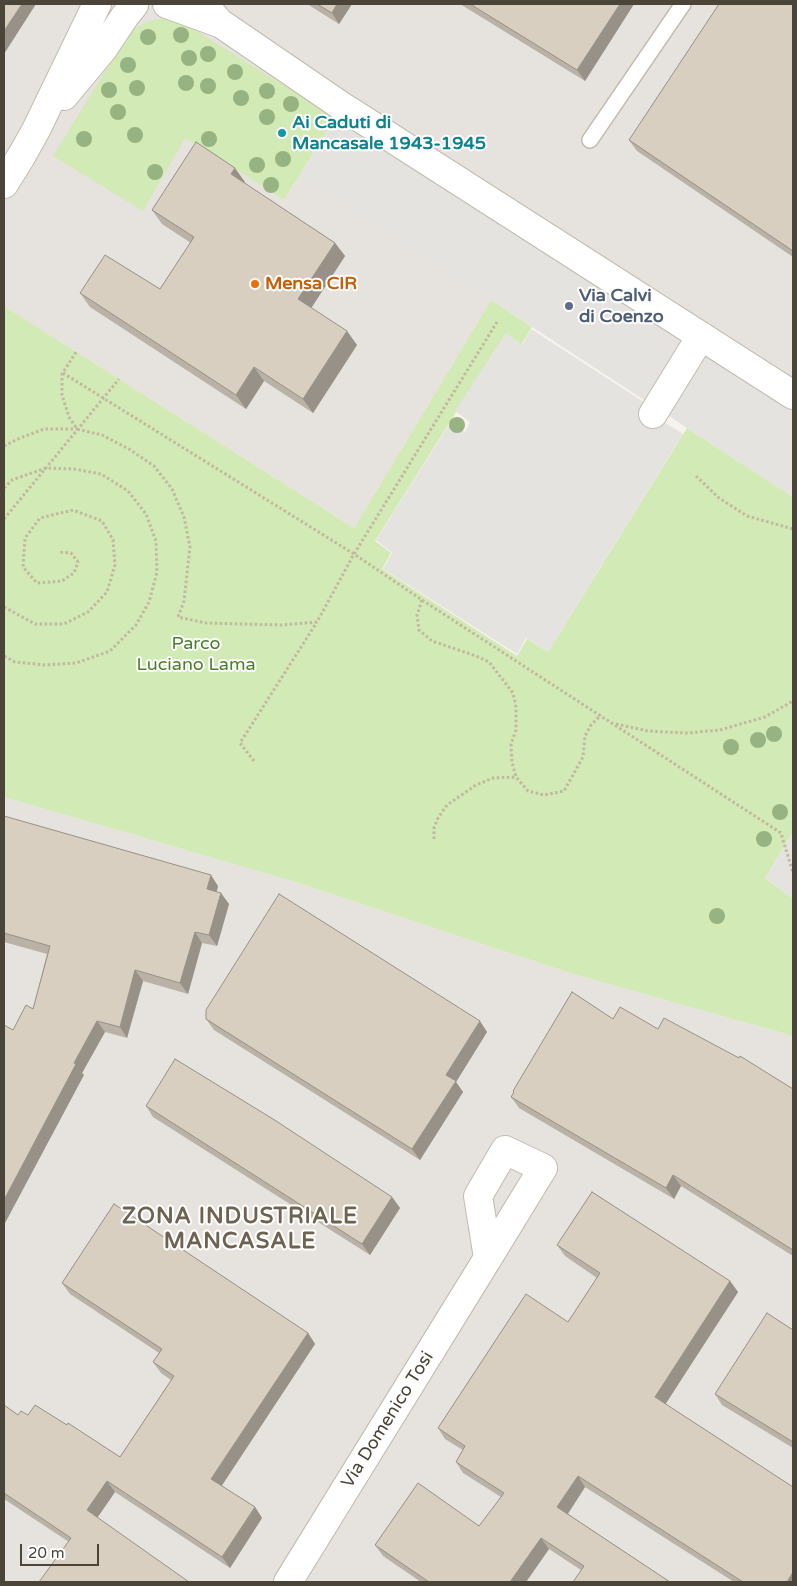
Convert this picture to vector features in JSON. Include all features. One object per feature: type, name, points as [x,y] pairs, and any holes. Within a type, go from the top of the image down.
[{"type":"street","points":[[4,184],[36,130],[97,4]]},
{"type":"street","points":[[36,130],[103,49],[135,4]]},
{"type":"street","points":[[167,4],[211,13],[340,105],[793,395]]},
{"type":"street","points":[[653,414],[701,336]]},
{"type":"street","name":"Via Domenico Tosi","points":[[288,1582],[488,1258]]},
{"type":"lane","points":[[590,140],[683,4]]},
{"type":"path","points":[[254,761],[240,743],[317,622],[354,554],[497,322]]},
{"type":"path","points":[[76,352],[63,373],[62,395],[69,417],[77,429]]},
{"type":"path","points":[[63,373],[354,554],[781,833],[793,873]]},
{"type":"path","points":[[4,519],[119,379]]},
{"type":"path","points":[[4,446],[44,430],[77,429],[102,435],[129,449],[154,466],[172,489],[184,517],[190,547],[184,601],[178,617],[206,623],[282,625],[317,622]]},
{"type":"path","points":[[4,488],[12,480],[46,468],[74,469],[101,474],[128,491],[146,514],[156,541],[157,572],[149,602],[136,625],[110,651],[76,663],[45,665],[14,662],[4,656]]},
{"type":"path","points":[[696,476],[719,498],[747,516],[793,529]]},
{"type":"path","points":[[4,607],[35,624],[64,624],[88,612],[107,592],[115,565],[113,540],[102,521],[73,510],[40,518],[25,538],[23,567],[37,583],[62,581],[74,573],[78,562],[70,553],[58,552]]},
{"type":"path","points":[[422,600],[417,615],[419,630],[432,641],[489,662],[513,693],[516,707],[516,730],[511,744],[512,762],[516,777],[528,791],[544,795],[564,791],[583,757],[585,736],[591,725],[601,715]]},
{"type":"path","points":[[613,723],[648,731],[686,733],[720,730],[765,717],[793,702]]},
{"type":"path","points":[[434,839],[434,828],[447,805],[476,785],[493,778],[516,777]]},
{"type":"shaded area","points":[[4,4],[793,4],[793,497],[491,300],[354,528],[4,306]],"holes":[[[335,119],[284,200],[185,138]]]},
{"type":"shaded area","name":"Via Calvi di Coenzo","points":[[337,114],[793,405],[793,497],[300,175]]},
{"type":"shaded area","points":[[531,329],[656,410],[653,415],[683,434],[548,652],[526,638],[517,654],[383,569],[392,553],[376,540],[450,423],[465,432],[470,422],[455,411],[506,333],[522,345]]},
{"type":"shaded area","points":[[4,797],[292,881],[570,973],[793,1036],[793,1582],[4,1582]]},
{"type":"shaded area","points":[[793,832],[793,898],[765,878]]},
{"type":"green space","points":[[163,18],[181,21],[335,118],[284,200],[185,138],[143,211],[53,156],[130,31],[146,22]]},
{"type":"green space","name":"Parco Luciano Lama","points":[[491,300],[532,327],[521,345],[506,333],[375,541],[391,553],[382,569],[517,656],[527,639],[548,652],[687,428],[793,497],[793,832],[765,878],[793,898],[793,1036],[570,973],[292,881],[4,797],[4,306],[354,528]]},
{"type":"building","points":[[4,4],[22,4],[4,31]]},
{"type":"building","points":[[317,4],[337,4],[332,13]]},
{"type":"building","points":[[470,4],[620,4],[577,70]]},
{"type":"building","points":[[719,4],[793,4],[793,251],[629,140]]},
{"type":"building","name":"Mensa CIR","points":[[196,142],[235,168],[231,174],[335,243],[298,299],[347,331],[303,399],[254,367],[236,395],[80,293],[105,255],[160,289],[194,237],[152,210]]},
{"type":"building","points":[[4,816],[211,875],[207,889],[221,893],[209,935],[195,932],[180,983],[135,970],[120,1027],[97,1021],[4,1200],[4,1025],[13,1030],[26,1005],[33,1009],[50,946],[4,933]]},
{"type":"building","points":[[279,894],[480,1021],[446,1075],[456,1081],[412,1149],[206,1019],[206,1010]]},
{"type":"building","points":[[572,992],[613,1019],[620,1007],[658,1029],[664,1018],[739,1058],[740,1056],[793,1089],[793,1250],[673,1175],[666,1188],[511,1097]]},
{"type":"building","points":[[175,1059],[273,1119],[392,1197],[362,1244],[146,1106]]},
{"type":"building","points":[[592,1192],[730,1281],[655,1397],[793,1487],[793,1572],[787,1582],[743,1582],[578,1476],[557,1507],[670,1582],[573,1582],[584,1566],[541,1538],[510,1582],[429,1582],[375,1545],[418,1483],[479,1526],[504,1493],[456,1462],[465,1446],[438,1428],[526,1294],[568,1322],[600,1273],[557,1245]]},
{"type":"building","points":[[114,1204],[308,1333],[211,1479],[255,1507],[222,1557],[107,1481],[87,1510],[189,1582],[39,1582],[71,1538],[4,1493],[4,1405],[18,1415],[21,1411],[28,1415],[35,1405],[67,1425],[68,1423],[120,1457],[174,1376],[153,1362],[162,1349],[62,1283]]},
{"type":"building","points":[[767,1313],[793,1330],[793,1442],[715,1394]]},
{"type":"place","name":"Ai Caduti di Mancasale 1943-1945","points":[[282,133]]},
{"type":"place","name":"Mensa CIR","points":[[255,284]]},
{"type":"place","name":"Via Calvi di Coenzo","points":[[569,306]]},
{"type":"district","name":"ZONA INDUSTRIALE MANCASALE","points":[[240,1230]]}]
